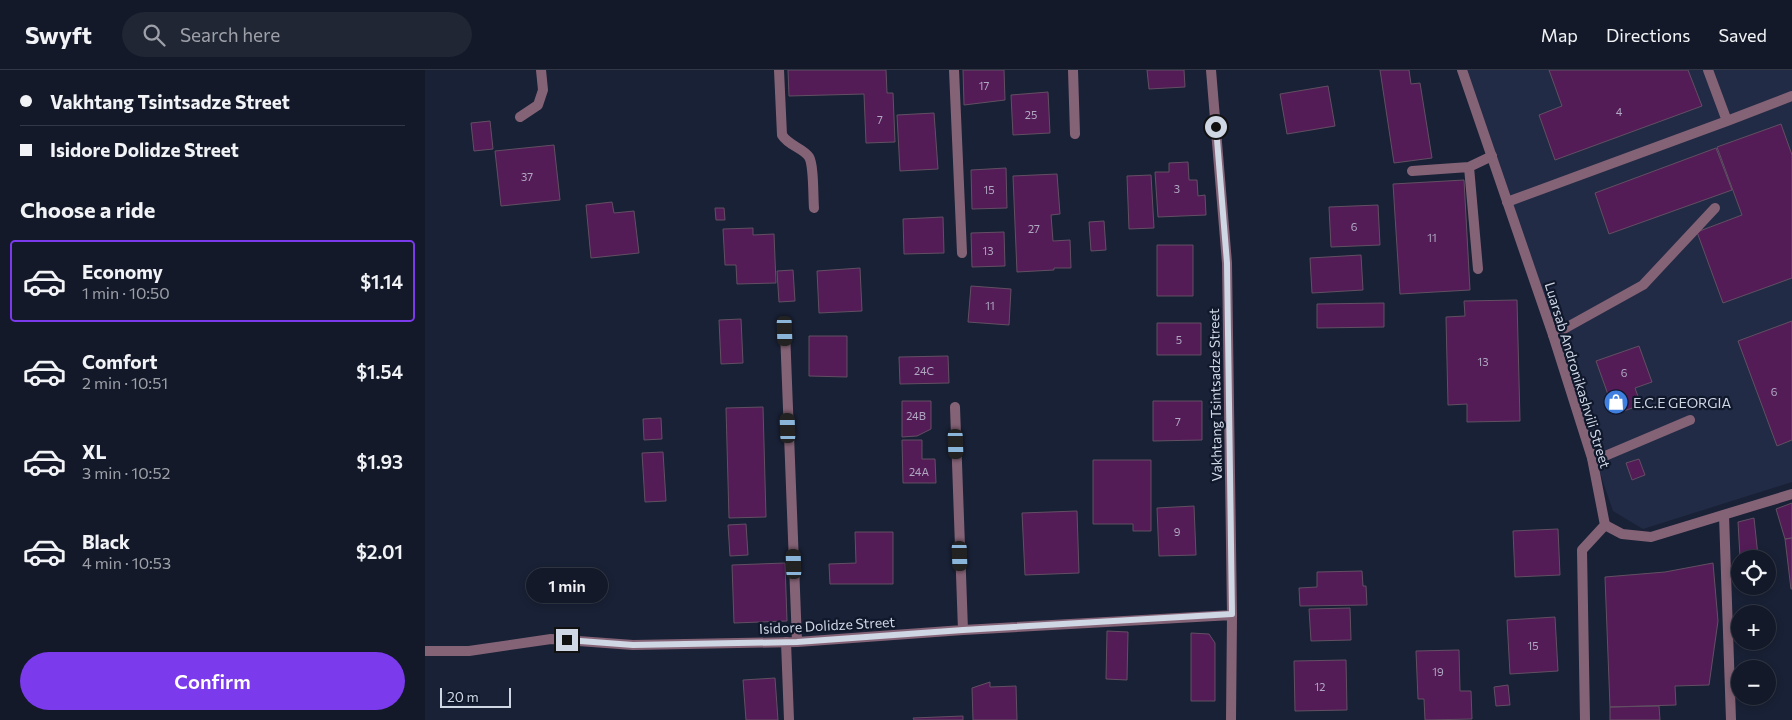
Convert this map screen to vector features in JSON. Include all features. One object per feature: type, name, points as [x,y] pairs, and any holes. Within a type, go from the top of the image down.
[{"type":"street","points":[[519,117],[538,105],[543,90],[541,70]]},
{"type":"street","points":[[779,70],[782,134],[786,141],[809,156],[814,208]]},
{"type":"street","points":[[954,70],[962,253]]},
{"type":"street","points":[[1073,70],[1075,134]]},
{"type":"street","name":"Vakhtang Tsintsadze Street","points":[[1211,70],[1227,263],[1232,614],[1231,720]]},
{"type":"street","name":"Luarsab Andronikashvili Street","points":[[1462,70],[1553,335],[1592,458],[1605,525]]},
{"type":"street","points":[[1708,70],[1727,121]]},
{"type":"street","points":[[1507,202],[1792,96]]},
{"type":"street","points":[[1413,171],[1469,166],[1491,156]]},
{"type":"street","points":[[1469,166],[1478,269]]},
{"type":"street","points":[[1553,335],[1643,285],[1715,208]]},
{"type":"street","points":[[785,331],[792,642],[789,720]]},
{"type":"street","points":[[955,406],[963,630]]},
{"type":"street","points":[[1592,458],[1605,456],[1690,420]]},
{"type":"street","points":[[1585,720],[1582,550],[1605,525],[1622,534],[1651,537],[1792,494]]},
{"type":"street","points":[[1724,515],[1731,720]]},
{"type":"street","name":"Isidore Dolidze Street","points":[[425,651],[469,651],[551,639],[633,645],[792,642],[1232,614]]},
{"type":"shaded area","points":[[1463,70],[1792,70],[1792,482],[1643,529],[1613,511]]},
{"type":"building","points":[[788,70],[886,70],[887,93],[893,93],[895,142],[866,143],[864,94],[789,96]]},
{"type":"building","points":[[963,70],[1004,70],[1005,100],[964,105]]},
{"type":"building","points":[[1147,70],[1184,70],[1185,87],[1149,89]]},
{"type":"building","points":[[1380,70],[1409,70],[1411,84],[1420,83],[1432,158],[1394,163]]},
{"type":"building","points":[[1549,70],[1688,70],[1702,106],[1555,160],[1539,115],[1562,106]]},
{"type":"building","points":[[1328,86],[1335,126],[1287,134],[1280,94]]},
{"type":"building","points":[[1048,92],[1050,133],[1013,135],[1011,95]]},
{"type":"building","points":[[934,113],[938,169],[900,171],[897,115]]},
{"type":"building","points":[[490,121],[493,149],[474,151],[471,123]]},
{"type":"building","points":[[1781,124],[1792,155],[1792,278],[1723,303],[1697,232],[1742,215],[1717,147]]},
{"type":"building","points":[[554,145],[560,200],[501,206],[495,151]]},
{"type":"building","points":[[1716,148],[1732,190],[1609,234],[1595,193]]},
{"type":"building","points":[[1188,162],[1189,180],[1197,180],[1198,196],[1205,195],[1206,215],[1158,217],[1155,172],[1169,172],[1169,163]]},
{"type":"building","points":[[1006,168],[1007,208],[972,209],[971,170]]},
{"type":"building","points":[[1057,174],[1060,214],[1051,215],[1053,241],[1070,240],[1071,268],[1017,272],[1013,176]]},
{"type":"building","points":[[1151,175],[1154,228],[1129,229],[1127,176]]},
{"type":"building","points":[[1464,180],[1470,290],[1400,294],[1393,184]]},
{"type":"building","points":[[612,202],[614,213],[634,211],[639,253],[591,258],[586,205]]},
{"type":"building","points":[[1378,205],[1380,245],[1331,247],[1329,207]]},
{"type":"building","points":[[715,208],[724,208],[725,220],[716,220]]},
{"type":"building","points":[[943,217],[944,253],[904,254],[903,219]]},
{"type":"building","points":[[1104,221],[1106,250],[1091,251],[1089,222]]},
{"type":"building","points":[[753,228],[753,235],[774,234],[776,283],[737,284],[736,265],[725,265],[723,229]]},
{"type":"building","points":[[1004,232],[1005,266],[972,267],[971,233]]},
{"type":"building","points":[[1157,245],[1193,245],[1193,296],[1157,296]]},
{"type":"building","points":[[1361,255],[1363,290],[1312,293],[1310,258]]},
{"type":"building","points":[[860,268],[862,311],[819,313],[817,271]]},
{"type":"building","points":[[793,270],[795,301],[779,302],[777,271]]},
{"type":"building","points":[[971,286],[1011,289],[1009,325],[968,322]]},
{"type":"building","points":[[1517,300],[1520,421],[1467,422],[1467,404],[1448,405],[1446,317],[1465,316],[1464,301]]},
{"type":"building","points":[[1384,303],[1384,327],[1317,328],[1317,304]]},
{"type":"building","points":[[741,319],[743,363],[721,364],[719,320]]},
{"type":"building","points":[[1792,321],[1792,440],[1777,446],[1738,341]]},
{"type":"building","points":[[1157,323],[1201,323],[1201,355],[1157,355]]},
{"type":"building","points":[[809,336],[847,336],[847,377],[809,376]]},
{"type":"building","points":[[1639,346],[1652,382],[1635,388],[1641,405],[1615,414],[1596,361]]},
{"type":"building","points":[[948,356],[949,383],[900,384],[899,357]]},
{"type":"building","points":[[902,401],[931,401],[931,429],[917,436],[902,437]]},
{"type":"building","points":[[1153,401],[1202,401],[1202,440],[1153,441]]},
{"type":"building","points":[[763,407],[766,517],[729,518],[726,408]]},
{"type":"building","points":[[661,418],[662,439],[644,440],[643,419]]},
{"type":"building","points":[[902,440],[922,440],[922,459],[935,459],[936,483],[903,483]]},
{"type":"building","points":[[663,452],[666,501],[645,502],[642,453]]},
{"type":"building","points":[[1639,459],[1645,475],[1632,480],[1626,463]]},
{"type":"building","points":[[1093,460],[1151,460],[1151,531],[1133,531],[1133,524],[1093,524]]},
{"type":"building","points":[[1792,503],[1792,538],[1785,539],[1776,509]]},
{"type":"building","points":[[1194,506],[1196,555],[1159,556],[1157,508]]},
{"type":"building","points":[[1077,511],[1079,573],[1025,575],[1022,513]]},
{"type":"building","points":[[1754,518],[1757,550],[1740,550],[1738,522]]},
{"type":"building","points":[[746,524],[748,555],[730,556],[728,525]]},
{"type":"building","points":[[1558,529],[1560,575],[1515,577],[1513,531]]},
{"type":"building","points":[[855,532],[893,532],[893,584],[830,584],[829,564],[856,563]]},
{"type":"building","points":[[1792,538],[1792,589],[1791,589],[1785,539]]},
{"type":"building","points":[[785,563],[787,621],[734,623],[732,565]]},
{"type":"building","points":[[1713,563],[1718,621],[1709,685],[1675,686],[1676,705],[1610,707],[1605,577],[1665,572]]},
{"type":"building","points":[[1362,571],[1363,586],[1366,586],[1367,605],[1300,606],[1299,588],[1317,587],[1317,572]]},
{"type":"building","points":[[1350,608],[1351,640],[1311,641],[1309,609]]},
{"type":"building","points":[[1555,617],[1558,671],[1510,674],[1507,620]]},
{"type":"building","points":[[1107,631],[1128,632],[1127,680],[1106,679]]},
{"type":"building","points":[[1191,633],[1209,634],[1215,643],[1215,701],[1191,701]]},
{"type":"building","points":[[1459,650],[1460,691],[1471,691],[1472,719],[1425,720],[1424,699],[1418,699],[1416,651]]},
{"type":"building","points":[[1346,660],[1347,710],[1295,711],[1294,661]]},
{"type":"building","points":[[775,678],[778,720],[746,720],[743,680]]},
{"type":"building","points":[[990,682],[990,687],[1016,686],[1017,720],[973,720],[972,688]]},
{"type":"building","points":[[1508,685],[1510,705],[1496,706],[1494,687]]},
{"type":"building","points":[[1659,706],[1660,720],[1610,720],[1610,707]]},
{"type":"building","points":[[963,716],[963,720],[914,720],[913,718]]},
{"type":"place","name":"E.C.E GEORGIA","points":[[1616,402]]},
{"type":"route","points":[[567,640],[633,645],[797,642],[1232,614],[1227,263],[1216,127]]}]
